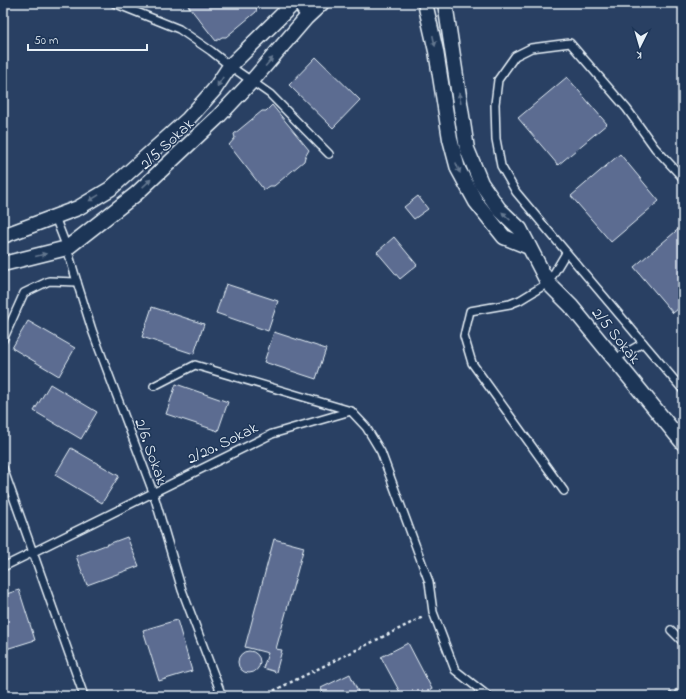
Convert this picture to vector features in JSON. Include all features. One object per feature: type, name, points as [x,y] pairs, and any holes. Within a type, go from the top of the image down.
[{"type":"street","name":"2/5 Sokak","points":[[3,236],[78,208],[110,189],[188,118],[214,90],[230,66],[295,3]]},
{"type":"street","name":"2/5 Sokak","points":[[3,264],[67,248],[136,194],[219,116],[252,81],[306,18],[322,3]]},
{"type":"street","points":[[425,3],[437,58],[450,139],[458,169],[476,202],[504,237],[529,247]]},
{"type":"street","name":"2/5 Sokak","points":[[445,3],[467,149],[481,183],[499,209],[520,229],[548,283],[571,306],[683,443]]},
{"type":"lane","points":[[114,3],[179,29],[211,51],[270,94],[329,154]]},
{"type":"lane","points":[[295,3],[306,18]]},
{"type":"lane","points":[[683,178],[655,148],[628,109],[570,43],[531,48],[515,56],[498,80],[495,104],[496,139],[501,166],[516,192],[683,390]]},
{"type":"lane","name":"2/6. Sokak","points":[[55,217],[67,248],[76,282],[92,330],[153,492],[182,590],[222,696]]},
{"type":"lane","points":[[564,491],[472,363],[464,336],[470,311],[510,304],[520,300],[548,283],[566,253]]},
{"type":"lane","points":[[3,340],[24,293],[49,281],[76,282]]},
{"type":"lane","points":[[615,359],[643,343]]},
{"type":"lane","points":[[154,386],[195,365],[351,411],[366,427],[381,452],[428,582],[433,612],[455,670],[488,696]]},
{"type":"lane","name":"2/20. Sokak","points":[[3,567],[272,434],[351,411]]},
{"type":"lane","points":[[3,468],[84,696]]},
{"type":"lane","points":[[671,630],[683,642]]},
{"type":"path","points":[[263,696],[433,612]]},
{"type":"path","points":[[664,696],[683,687]]},
{"type":"building","points":[[186,3],[260,3],[256,12],[226,37],[222,37],[216,41]]},
{"type":"building","points":[[316,57],[360,100],[333,128],[289,85]]},
{"type":"building","points":[[567,77],[607,124],[558,165],[518,118]]},
{"type":"building","points":[[272,105],[309,150],[304,161],[274,186],[270,186],[264,190],[229,145],[235,138],[234,134],[262,111],[266,111]]},
{"type":"building","points":[[620,154],[659,201],[611,242],[571,196]]},
{"type":"building","points":[[418,196],[428,209],[414,219],[404,207]]},
{"type":"building","points":[[682,226],[683,305],[673,313],[634,267]]},
{"type":"building","points":[[394,237],[417,265],[400,279],[377,252]]},
{"type":"building","points":[[226,284],[278,301],[268,331],[216,313]]},
{"type":"building","points":[[152,307],[204,324],[194,354],[142,337]]},
{"type":"building","points":[[28,321],[75,348],[59,376],[12,348]]},
{"type":"building","points":[[274,332],[326,349],[316,379],[264,362]]},
{"type":"building","points":[[50,384],[97,412],[81,439],[34,411]]},
{"type":"building","points":[[176,384],[228,402],[218,431],[166,414]]},
{"type":"building","points":[[71,448],[119,476],[102,503],[55,475]]},
{"type":"building","points":[[127,537],[139,566],[87,585],[76,556]]},
{"type":"building","points":[[274,539],[304,547],[276,649],[282,650],[276,672],[263,668],[268,653],[245,647]]},
{"type":"building","points":[[19,590],[35,640],[3,650],[3,595]]},
{"type":"building","points":[[177,620],[192,671],[159,681],[143,630]]},
{"type":"building","points":[[408,643],[432,689],[420,696],[402,696],[381,657]]},
{"type":"building","points":[[249,651],[257,654],[260,662],[257,670],[249,673],[241,670],[238,662],[241,654]]},
{"type":"building","points":[[350,674],[360,696],[324,696],[321,688]]}]
